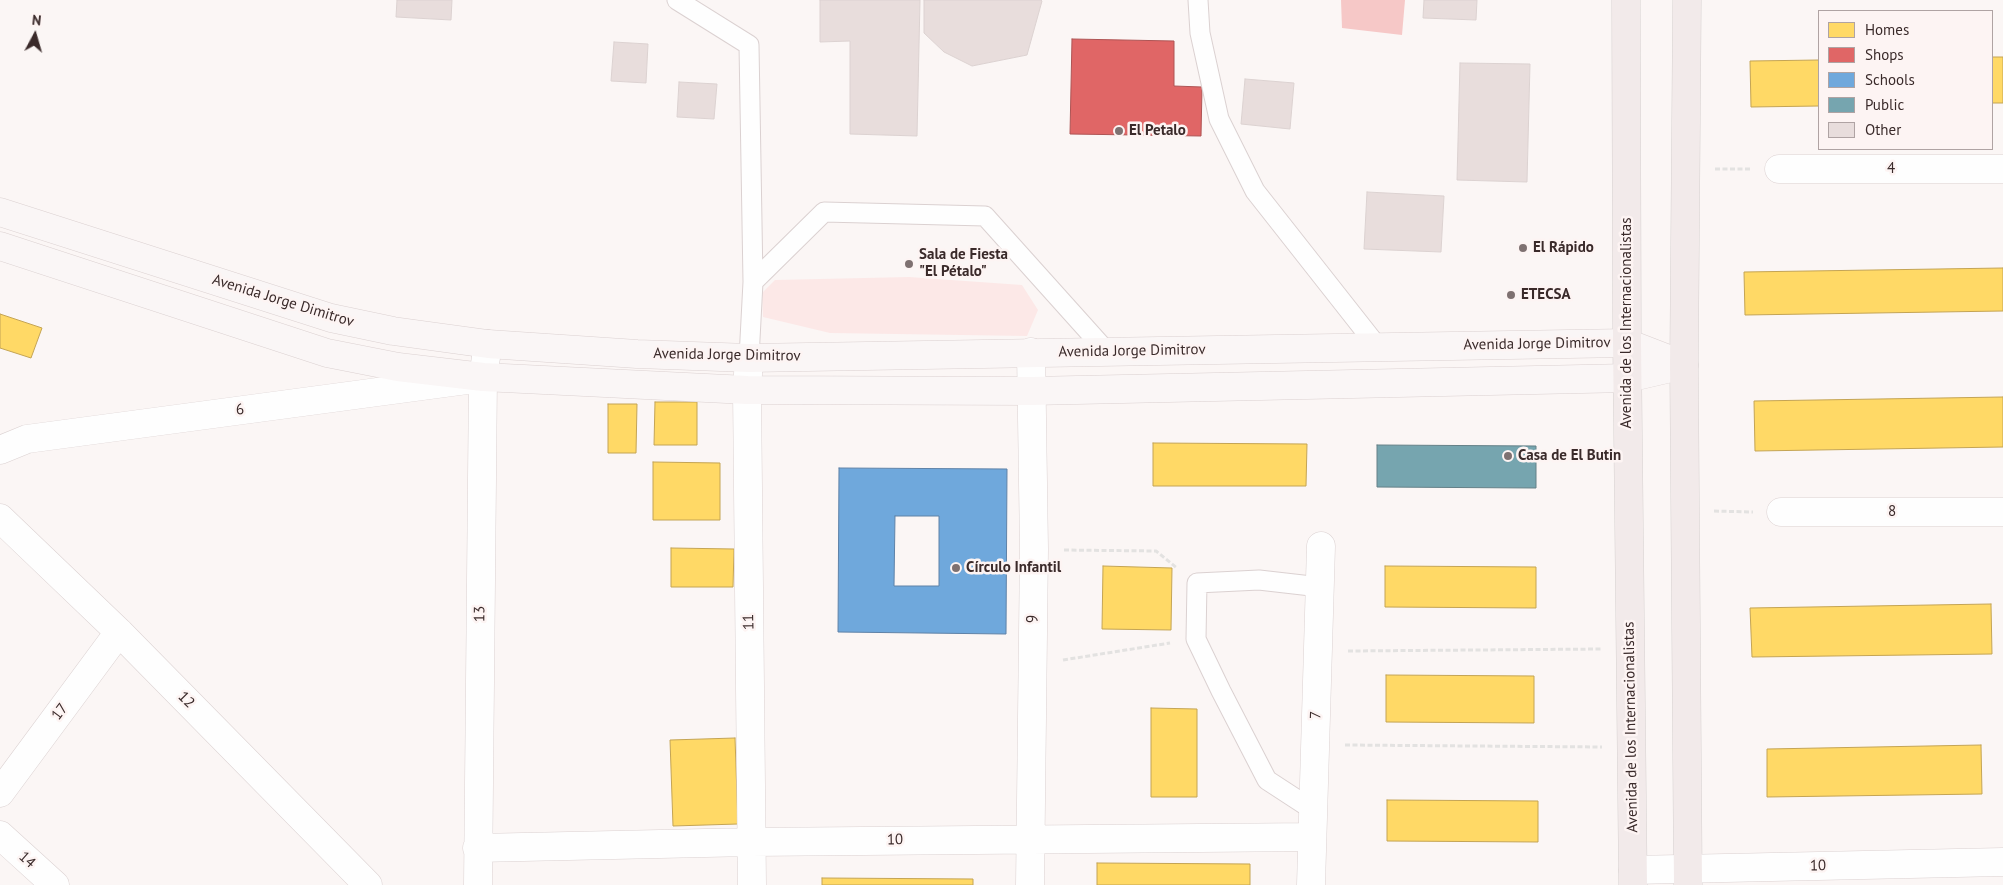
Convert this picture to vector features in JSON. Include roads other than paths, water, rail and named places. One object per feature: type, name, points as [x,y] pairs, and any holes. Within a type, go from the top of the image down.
[{"type":"highway","name":"Avenida de los Internacionalistas","points":[[1626,0],[1627,343],[1633,877]]},
{"type":"highway","points":[[1687,0],[1684,365],[1688,877]]},
{"type":"main road","name":"Avenida Jorge Dimitrov","points":[[0,212],[331,318],[393,331],[488,344],[636,354],[750,358],[1627,343],[1684,365]]},
{"type":"main road","points":[[0,246],[328,353],[398,367],[483,377],[746,390],[1032,391],[1628,378],[1684,365]]},
{"type":"street","name":"4","points":[[1779,169],[2003,169]]},
{"type":"street","name":"13","points":[[478,885],[483,377],[488,344]]},
{"type":"street","name":"9","points":[[1030,885],[1034,549],[1031,352]]},
{"type":"street","name":"11","points":[[750,358],[746,390],[752,885]]},
{"type":"street","name":"6","points":[[0,450],[27,439],[483,377]]},
{"type":"street","name":"8","points":[[1781,512],[2003,512]]},
{"type":"street","name":"12","points":[[0,518],[119,632],[368,885]]},
{"type":"street","name":"7","points":[[1310,885],[1321,546]]},
{"type":"street","name":"17","points":[[0,792],[119,632]]},
{"type":"street","name":"14","points":[[0,835],[55,885]]},
{"type":"street","name":"10","points":[[478,848],[751,842],[1312,837]]},
{"type":"street","name":"10","points":[[1633,877],[1688,877],[2003,862]]},
{"type":"lane","points":[[677,0],[749,45],[753,282],[750,358]]},
{"type":"lane","points":[[1198,0],[1200,33],[1219,120],[1255,191],[1377,346]]},
{"type":"lane","points":[[753,282],[824,212],[985,216],[1108,353]]},
{"type":"lane","points":[[1313,810],[1267,780],[1221,691],[1196,639],[1197,583],[1259,580],[1320,586]]},
{"type":"place","name":"El Petalo","points":[[1119,131]]},
{"type":"place","name":"El Rápido","points":[[1523,248]]},
{"type":"place","name":"Sala de Fiesta \"El Pétalo\"","points":[[909,264]]},
{"type":"place","name":"ETECSA","points":[[1511,295]]},
{"type":"place","name":"Casa de El Butin","points":[[1508,456]]},
{"type":"place","name":"Círculo Infantil","points":[[956,568]]}]
